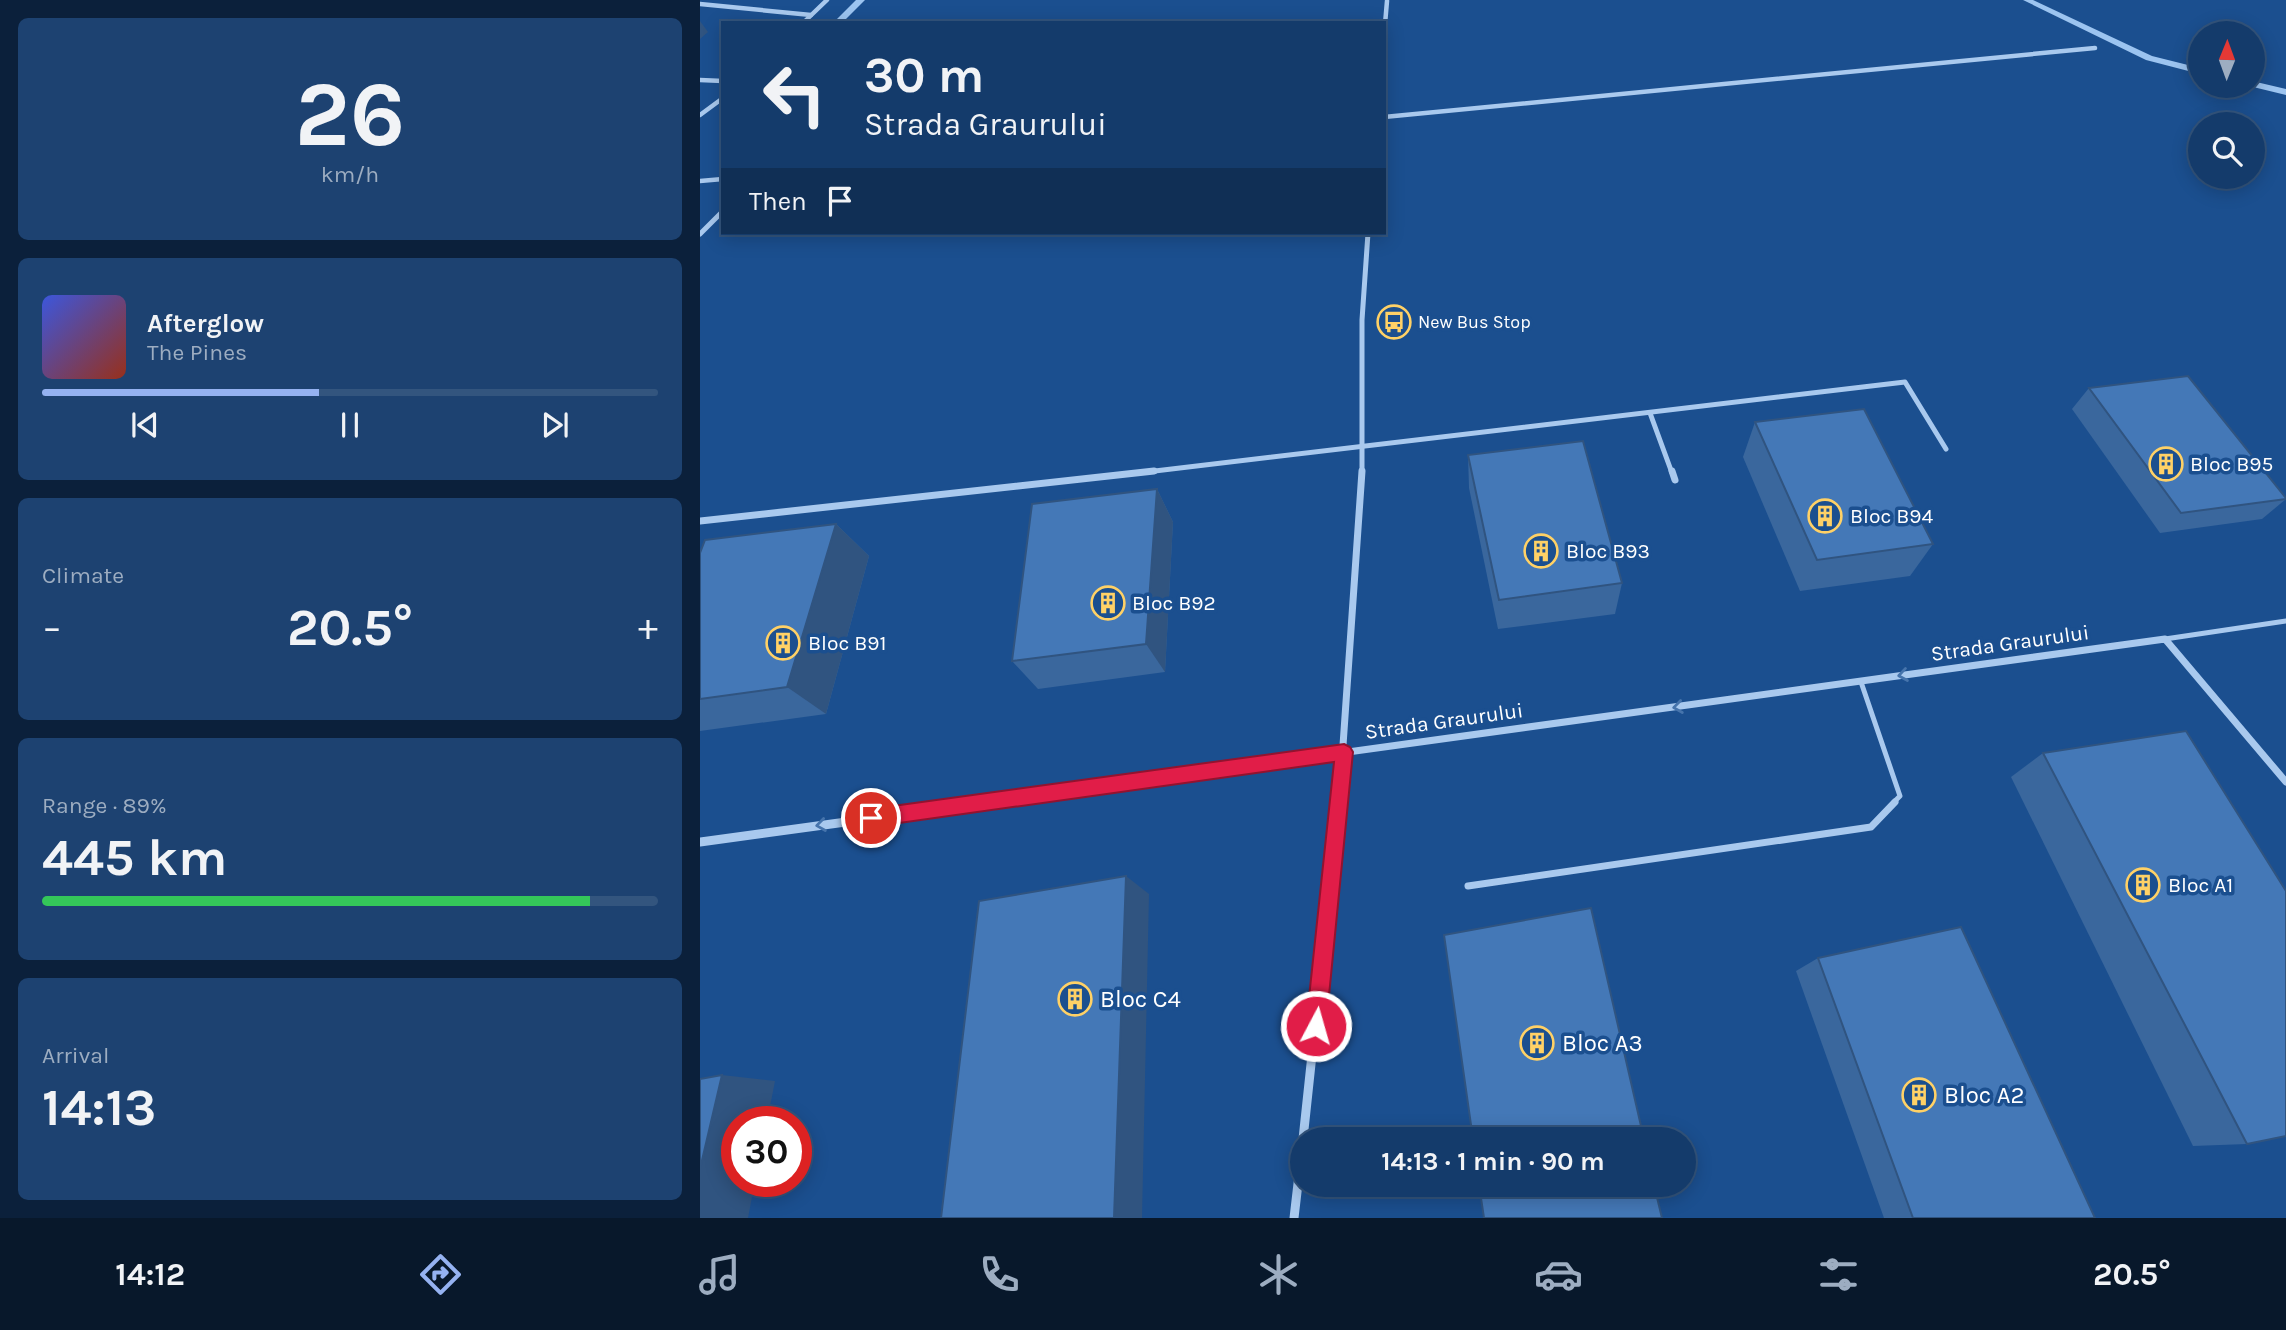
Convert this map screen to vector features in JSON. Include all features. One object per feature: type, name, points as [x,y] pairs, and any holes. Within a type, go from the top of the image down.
[{"type":"street","points":[[805,21],[827,0]]},
{"type":"street","points":[[1385,21],[1387,1]]},
{"type":"street","points":[[700,4],[811,15]]},
{"type":"street","points":[[1386,117],[2095,48]]},
{"type":"street","points":[[700,79],[721,81]]},
{"type":"street","points":[[700,115],[721,99]]},
{"type":"street","points":[[700,181],[721,179]]},
{"type":"street","points":[[700,234],[721,214]]},
{"type":"street","points":[[1304,1127],[1344,752],[1364,448],[1362,320],[1368,235]]},
{"type":"street","points":[[700,521],[1364,448],[1905,382],[1946,449]]},
{"type":"street","points":[[1650,413],[1675,480]]},
{"type":"street","points":[[2165,639],[2286,782]]},
{"type":"street","name":"Strada Graurului","points":[[700,842],[2165,639]]},
{"type":"street","points":[[1294,1218],[1296,1197]]},
{"type":"lane","name":"Strada Graurului","points":[[2165,639],[2286,621]]},
{"type":"lane","points":[[1468,887],[1871,827],[1900,796],[1861,681]]},
{"type":"building","points":[[2188,376],[2286,499],[2181,513],[2089,388]]},
{"type":"building","points":[[1864,409],[1933,544],[1817,560],[1755,422]]},
{"type":"building","name":"Bloc B93","points":[[1583,441],[1622,583],[1499,600],[1468,455]]},
{"type":"building","name":"Bloc B92","points":[[1157,489],[1146,644],[1012,661],[1032,504]]},
{"type":"building","points":[[836,524],[787,687],[700,699],[700,553],[705,540]]},
{"type":"building","name":"Bloc A1","points":[[2186,731],[2286,891],[2286,1136],[2247,1144],[2043,753]]},
{"type":"building","name":"Bloc C4","points":[[1126,876],[1114,1218],[941,1218],[979,901]]},
{"type":"building","name":"Bloc A3","points":[[1591,908],[1641,1127],[1471,1127],[1444,935]]},
{"type":"building","name":"Bloc A2","points":[[1961,927],[2095,1218],[1913,1218],[1818,958]]},
{"type":"building","points":[[722,1075],[700,1169],[700,1079]]},
{"type":"building","points":[[1481,1197],[1657,1197],[1662,1218],[1484,1218]]},
{"type":"waterway","points":[[839,21],[861,0]]},
{"type":"waterway","points":[[2027,0],[2149,58],[2188,68]]},
{"type":"waterway","points":[[2265,87],[2286,92]]},
{"type":"place","name":"New Bus Stop","points":[[1394,322]]},
{"type":"place","name":"Bloc B95","points":[[2166,464]]},
{"type":"place","name":"Bloc B94","points":[[1825,516]]},
{"type":"place","name":"Bloc B93","points":[[1541,551]]},
{"type":"place","name":"Bloc B92","points":[[1108,603]]},
{"type":"place","name":"Bloc B91","points":[[783,643]]},
{"type":"place","name":"Bloc A1","points":[[2143,885]]},
{"type":"place","name":"Bloc C4","points":[[1075,999]]},
{"type":"place","name":"Bloc A3","points":[[1537,1043]]},
{"type":"place","name":"Bloc A2","points":[[1919,1095]]},
{"type":"route","points":[[871,818],[1344,752],[1316,1026]]}]
